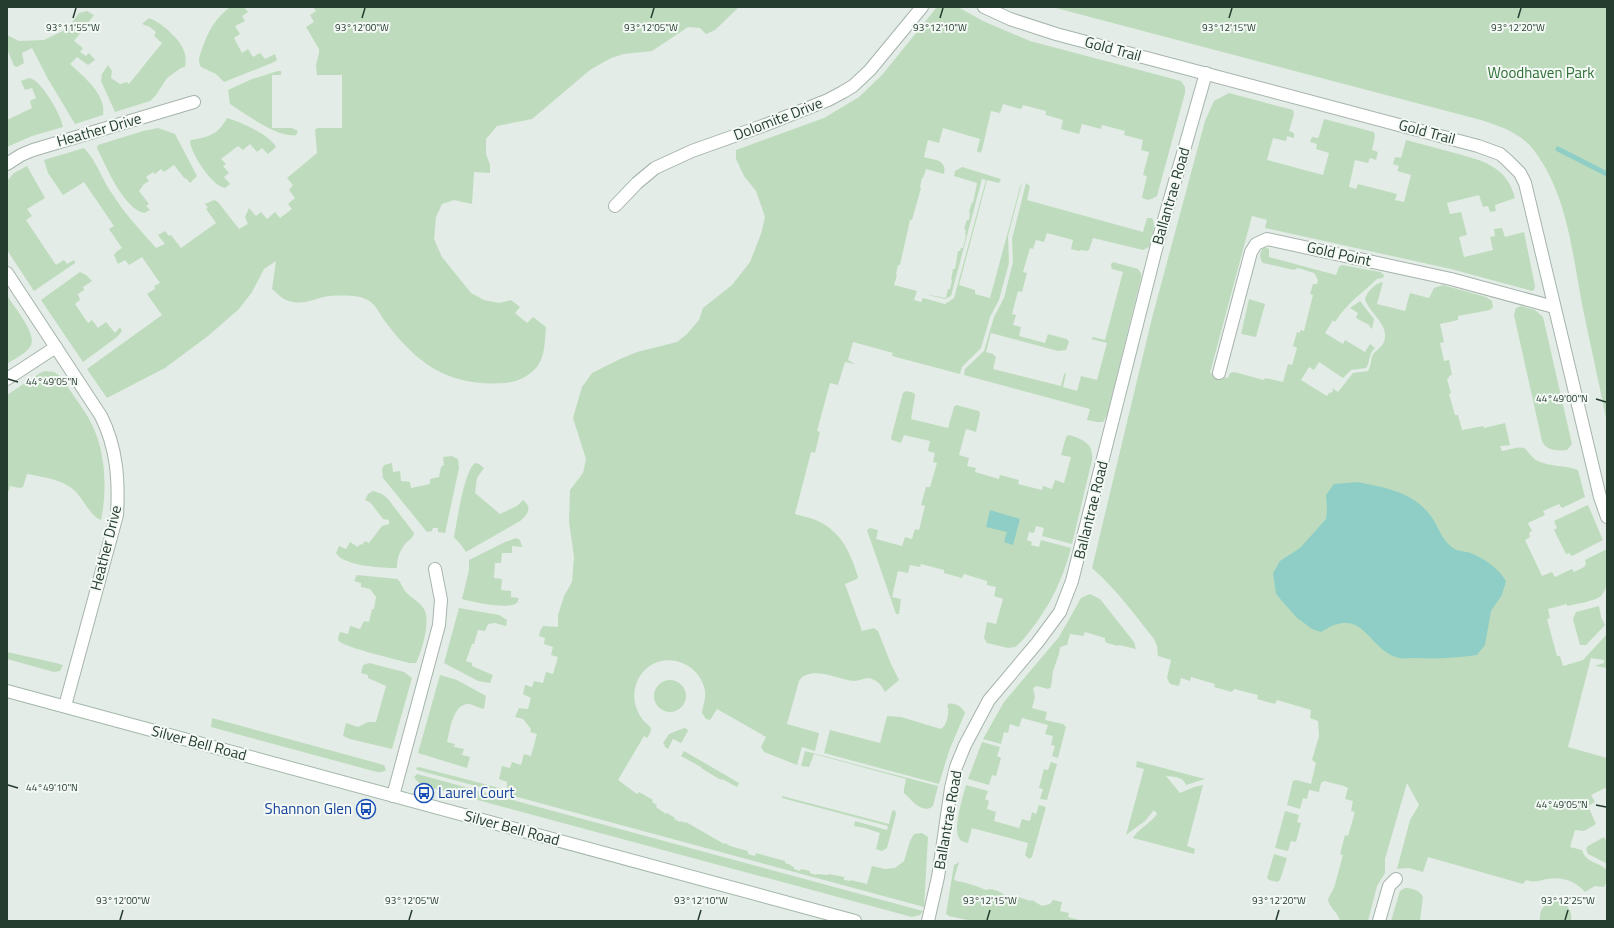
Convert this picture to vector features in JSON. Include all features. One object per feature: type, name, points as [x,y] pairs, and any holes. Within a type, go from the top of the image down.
[{"type":"street","name":"Dolomite Drive","points":[[615,206],[636,183],[655,168],[692,151],[766,125],[828,100],[853,86],[870,70],[922,7]]},
{"type":"street","name":"Gold Trail","points":[[984,7],[1010,19],[1056,34],[1478,146],[1500,154],[1515,166],[1525,183],[1600,497],[1607,517]]},
{"type":"street","name":"Ballantrae Road","points":[[928,921],[938,877],[951,788],[956,767],[965,745],[989,700],[1037,643],[1060,612],[1072,581],[1158,241],[1206,73]]},
{"type":"street","name":"Heather Drive","points":[[7,164],[21,155],[39,148],[194,102]]},
{"type":"street","name":"Gold Point","points":[[1219,373],[1251,252],[1256,244],[1267,239],[1451,279],[1554,307]]},
{"type":"street","name":"Heather Drive","points":[[7,273],[92,400],[109,432],[117,464],[118,502],[114,528],[65,706]]},
{"type":"street","points":[[7,379],[56,347]]},
{"type":"street","points":[[393,796],[440,625],[441,600],[435,569]]},
{"type":"street","name":"Silver Bell Road","points":[[7,691],[855,921]]},
{"type":"street","points":[[1379,921],[1390,886],[1396,879]]},
{"type":"green space","points":[[230,7],[244,7],[248,12],[242,16],[245,21],[235,26],[240,34],[234,38],[242,53],[248,49],[253,57],[260,53],[265,59],[275,54],[277,60],[224,82],[216,74],[201,67],[199,60],[204,43],[210,31],[220,16]]},
{"type":"green space","points":[[313,7],[739,7],[715,30],[706,34],[700,28],[688,27],[652,51],[624,54],[611,58],[590,70],[532,119],[497,126],[486,139],[486,154],[490,165],[490,173],[474,172],[472,204],[454,200],[442,204],[436,217],[434,239],[442,257],[471,293],[484,300],[499,303],[511,300],[520,307],[515,313],[527,323],[533,317],[546,327],[542,358],[537,367],[525,377],[505,383],[486,383],[452,377],[438,371],[411,352],[387,324],[374,305],[363,298],[355,296],[338,296],[324,297],[311,301],[294,302],[282,298],[272,289],[276,261],[264,269],[252,292],[239,309],[208,336],[165,368],[107,398],[87,369],[162,315],[147,294],[155,289],[154,286],[160,283],[142,257],[129,265],[125,260],[118,264],[114,255],[122,248],[109,229],[114,226],[84,182],[63,195],[48,173],[44,160],[84,148],[89,153],[118,202],[156,248],[165,244],[158,235],[165,231],[169,236],[171,235],[181,248],[216,223],[206,209],[208,208],[205,204],[214,200],[218,202],[239,229],[248,224],[245,217],[249,208],[256,216],[261,212],[267,219],[275,212],[280,218],[292,209],[288,204],[295,198],[289,190],[293,185],[287,178],[317,153],[315,129],[342,128],[342,75],[317,75],[316,65],[319,49],[306,27],[314,22],[310,15],[316,11]]},
{"type":"green space","points":[[937,7],[958,7],[983,21],[1030,41],[1181,81],[1185,87],[1185,93],[1157,196],[1148,200],[1142,197],[1147,176],[1143,175],[1149,152],[1141,150],[1143,140],[1124,135],[1125,131],[1102,125],[1101,129],[1082,124],[1079,134],[1061,129],[1063,120],[1046,115],[1046,111],[1023,105],[1021,109],[1003,104],[1000,113],[991,111],[980,153],[977,151],[980,139],[943,128],[939,143],[928,140],[924,157],[942,163],[944,165],[944,174],[926,169],[922,178],[921,188],[912,220],[910,220],[894,285],[917,291],[914,300],[921,302],[923,298],[945,304],[954,298],[986,180],[982,179],[951,296],[945,299],[924,294],[946,298],[948,289],[950,289],[958,251],[963,248],[966,235],[966,230],[964,229],[967,220],[969,220],[969,212],[972,202],[973,203],[977,183],[954,176],[955,171],[962,167],[1001,179],[999,183],[987,180],[959,285],[975,290],[975,294],[990,298],[1022,183],[1008,236],[1009,263],[999,300],[990,317],[981,348],[962,367],[960,374],[892,356],[893,353],[853,342],[848,360],[855,364],[845,362],[838,385],[830,383],[817,431],[820,432],[815,453],[811,452],[795,514],[822,523],[843,542],[858,577],[857,579],[845,584],[862,631],[874,628],[878,631],[899,680],[885,692],[878,682],[870,678],[854,681],[817,673],[804,676],[799,681],[787,724],[819,733],[815,751],[802,747],[797,765],[764,752],[761,747],[766,737],[717,709],[710,720],[706,719],[702,713],[705,691],[702,680],[687,665],[677,661],[667,660],[657,662],[648,667],[640,676],[634,693],[637,710],[643,720],[649,725],[651,731],[647,738],[644,736],[618,780],[637,794],[639,792],[653,800],[652,802],[657,805],[656,807],[675,818],[674,819],[680,822],[686,822],[724,844],[725,843],[748,851],[748,854],[755,856],[756,853],[785,861],[785,863],[794,867],[794,869],[800,871],[801,869],[810,871],[810,873],[816,875],[829,874],[844,877],[844,880],[867,884],[872,866],[885,869],[895,868],[904,861],[910,841],[914,834],[922,833],[928,837],[924,907],[417,770],[416,768],[419,767],[507,790],[507,782],[499,779],[502,766],[510,768],[512,762],[521,765],[524,754],[531,756],[537,734],[530,732],[531,729],[523,719],[515,717],[519,708],[528,709],[531,698],[523,694],[525,685],[532,687],[534,681],[543,683],[546,672],[553,674],[558,657],[551,655],[553,647],[544,644],[545,638],[539,636],[543,626],[558,627],[558,615],[564,596],[572,582],[574,557],[569,522],[570,490],[583,473],[586,459],[573,418],[582,387],[592,373],[620,359],[637,352],[677,342],[687,334],[699,320],[703,308],[732,285],[750,262],[761,234],[765,217],[756,191],[744,176],[736,159],[736,150],[824,118],[859,97],[882,75]]},
{"type":"green space","name":"Woodhaven Park","points":[[1052,7],[1607,7],[1607,423],[1571,243],[1561,203],[1554,184],[1533,149],[1516,134],[1481,120]]},
{"type":"green space","points":[[87,11],[94,15],[74,41],[83,48],[80,52],[86,56],[89,53],[95,60],[88,65],[77,57],[70,64],[93,86],[98,93],[103,108],[103,115],[75,124],[48,79],[32,48],[22,53],[24,63],[17,67],[14,66],[7,49],[7,35],[19,41],[44,40],[67,29],[79,13]]},
{"type":"green space","points":[[149,18],[164,27],[179,41],[185,53],[185,67],[181,68],[167,78],[156,95],[150,101],[115,112],[101,81],[102,74],[108,65],[112,71],[111,78],[120,84],[127,82],[129,84],[162,43],[154,36],[156,32],[150,27],[142,24]]},
{"type":"green space","points":[[281,71],[281,75],[272,75],[272,128],[292,128],[298,131],[296,135],[288,135],[271,129],[230,104],[228,90],[252,79]]},
{"type":"green space","points":[[29,78],[39,84],[50,98],[59,115],[63,127],[32,136],[7,147],[7,120],[32,108],[30,101],[36,98],[32,88],[25,90],[21,81]]},
{"type":"green space","points":[[1229,93],[1293,110],[1294,114],[1289,131],[1294,133],[1294,138],[1287,136],[1286,141],[1273,138],[1267,160],[1323,175],[1329,153],[1316,149],[1317,144],[1310,142],[1312,137],[1318,138],[1324,119],[1374,132],[1375,136],[1372,150],[1378,152],[1376,160],[1370,158],[1368,163],[1355,160],[1349,187],[1356,189],[1358,184],[1397,194],[1395,200],[1404,202],[1411,175],[1397,171],[1399,166],[1393,164],[1395,157],[1401,158],[1406,140],[1482,161],[1499,171],[1506,178],[1511,187],[1515,198],[1495,205],[1496,211],[1490,212],[1488,206],[1483,207],[1479,195],[1447,203],[1450,214],[1461,212],[1467,235],[1459,237],[1464,257],[1493,250],[1490,237],[1495,236],[1494,229],[1502,228],[1505,237],[1524,232],[1535,286],[1534,290],[1532,291],[1451,269],[1265,228],[1267,220],[1252,216],[1210,373],[1228,378],[1230,373],[1234,372],[1264,380],[1265,378],[1283,382],[1288,364],[1292,365],[1297,348],[1293,346],[1297,332],[1300,333],[1300,330],[1304,331],[1313,295],[1310,294],[1313,284],[1317,284],[1318,280],[1314,273],[1298,268],[1294,270],[1263,263],[1260,255],[1265,247],[1269,249],[1269,257],[1336,275],[1339,267],[1342,265],[1380,272],[1384,275],[1383,278],[1377,279],[1354,299],[1344,309],[1335,322],[1333,320],[1325,333],[1343,344],[1345,340],[1365,352],[1370,344],[1375,348],[1371,353],[1369,363],[1366,368],[1351,370],[1343,378],[1319,362],[1314,370],[1309,367],[1301,380],[1327,396],[1333,391],[1332,388],[1338,392],[1353,373],[1368,371],[1374,353],[1383,344],[1385,331],[1365,299],[1369,291],[1377,284],[1383,282],[1377,304],[1405,311],[1410,293],[1429,298],[1434,288],[1443,285],[1486,297],[1492,301],[1493,307],[1490,310],[1458,316],[1458,320],[1440,324],[1444,342],[1440,343],[1444,361],[1449,360],[1452,375],[1447,379],[1451,393],[1449,394],[1455,415],[1458,415],[1462,430],[1483,426],[1484,428],[1505,423],[1510,445],[1500,446],[1502,451],[1524,448],[1533,458],[1538,461],[1578,470],[1585,497],[1562,508],[1559,504],[1543,511],[1545,515],[1528,523],[1532,531],[1529,533],[1530,537],[1525,540],[1542,576],[1552,572],[1555,577],[1572,569],[1574,572],[1584,567],[1586,564],[1585,560],[1607,549],[1607,580],[1601,596],[1585,602],[1567,606],[1567,604],[1548,609],[1550,618],[1547,619],[1557,656],[1560,656],[1563,666],[1583,660],[1607,634],[1607,668],[1595,666],[1604,663],[1604,660],[1591,658],[1568,747],[1607,758],[1607,787],[1591,795],[1595,802],[1588,806],[1596,824],[1584,831],[1575,830],[1570,847],[1582,850],[1586,857],[1606,869],[1607,878],[1604,887],[1595,886],[1585,892],[1573,882],[1558,878],[1534,882],[1526,880],[1523,884],[1428,857],[1423,872],[1409,868],[1397,869],[1410,820],[1419,805],[1407,783],[1385,859],[1385,873],[1377,886],[1368,921],[1340,921],[1328,899],[1334,888],[1343,855],[1340,854],[1345,835],[1348,836],[1355,812],[1351,811],[1353,801],[1345,799],[1348,788],[1324,781],[1321,783],[1319,792],[1309,790],[1307,799],[1303,798],[1300,809],[1287,805],[1293,781],[1296,780],[1311,784],[1316,763],[1312,760],[1319,736],[1318,721],[1310,718],[1311,710],[1277,700],[1275,704],[1257,699],[1258,695],[1234,689],[1232,692],[1214,687],[1215,684],[1191,677],[1190,681],[1181,678],[1179,686],[1170,684],[1167,678],[1171,660],[1158,656],[1157,646],[1154,639],[1117,593],[1092,568],[1152,318],[1205,121],[1214,101]]},
{"type":"green space","points":[[227,118],[261,133],[276,147],[268,154],[262,148],[257,152],[250,144],[243,150],[238,146],[221,159],[226,164],[223,166],[229,173],[224,177],[230,184],[225,188],[214,182],[203,169],[194,154],[190,142],[191,140],[203,138],[216,132],[224,124]]},
{"type":"green space","points":[[158,128],[175,134],[197,176],[190,183],[174,165],[164,172],[161,169],[155,174],[153,172],[146,177],[149,181],[144,184],[139,191],[149,204],[146,206],[150,210],[144,213],[136,210],[122,195],[110,175],[97,148],[98,145],[143,131]]},
{"type":"green space","points":[[27,166],[45,198],[27,209],[32,216],[26,220],[56,265],[64,260],[67,264],[74,260],[75,263],[34,291],[7,250],[7,181],[14,173]]},
{"type":"green space","points":[[1026,183],[1030,186],[1027,200],[1143,232],[1147,218],[1152,218],[1153,221],[1154,228],[1149,247],[1143,250],[1093,238],[1089,250],[1079,251],[1071,249],[1073,240],[1047,233],[1044,242],[1036,240],[1033,249],[1030,248],[1023,272],[1027,273],[1022,292],[1018,291],[1012,314],[1016,315],[1013,325],[1021,327],[1019,336],[1045,343],[1048,334],[1067,339],[1069,342],[1066,350],[1058,351],[991,333],[986,352],[993,354],[996,357],[993,369],[1061,386],[1064,374],[1066,373],[1063,387],[1077,391],[1081,376],[1097,380],[1107,343],[1091,339],[1093,337],[1105,340],[1123,272],[1112,269],[1111,264],[1113,262],[1138,269],[1141,273],[1141,278],[1107,415],[1103,422],[1087,420],[1090,409],[964,375],[965,369],[984,351],[994,317],[1004,298],[1013,262],[1012,239]]},
{"type":"green space","points":[[80,272],[92,281],[83,287],[84,290],[78,294],[80,300],[75,304],[88,323],[92,320],[98,328],[106,322],[115,333],[120,327],[122,331],[117,337],[83,362],[41,300]]},
{"type":"green space","points":[[8,297],[29,329],[32,342],[30,347],[25,352],[7,364]]},
{"type":"green space","points":[[1249,299],[1265,304],[1256,337],[1241,334]]},
{"type":"green space","points":[[1360,301],[1374,319],[1372,329],[1369,325],[1356,318],[1358,313],[1350,308]]},
{"type":"green space","points":[[1521,306],[1535,310],[1543,317],[1572,444],[1567,450],[1549,449],[1542,441],[1514,315],[1516,308]]},
{"type":"green space","points":[[45,371],[54,372],[60,376],[93,427],[101,449],[103,461],[105,485],[101,520],[90,511],[74,490],[58,481],[27,474],[23,487],[20,488],[10,486],[9,491],[7,491],[7,395]]},
{"type":"green space","points":[[906,391],[914,393],[915,396],[911,419],[948,428],[954,407],[956,405],[979,411],[980,414],[976,432],[966,429],[959,455],[969,458],[967,466],[976,468],[975,472],[999,479],[1000,475],[1019,480],[1018,484],[1042,490],[1043,486],[1052,489],[1055,480],[1064,483],[1071,457],[1061,455],[1066,437],[1069,435],[1083,440],[1091,450],[1092,460],[1072,544],[1042,536],[1044,528],[1036,526],[1034,533],[1029,532],[1027,540],[1032,542],[1031,545],[1039,547],[1041,540],[1071,548],[1064,571],[1050,602],[1030,631],[1015,647],[1008,648],[987,643],[984,638],[987,622],[996,624],[1003,599],[994,596],[996,587],[987,585],[987,581],[964,574],[962,578],[944,573],[944,570],[921,564],[920,567],[910,565],[908,573],[898,571],[892,597],[901,599],[899,614],[896,614],[867,530],[870,528],[878,530],[876,539],[902,546],[905,537],[912,539],[915,529],[919,530],[925,506],[921,505],[926,487],[930,487],[937,463],[933,462],[935,453],[928,451],[930,441],[904,435],[901,443],[892,440],[891,438],[903,393]]},
{"type":"green space","points":[[452,456],[458,459],[459,468],[445,533],[438,532],[438,528],[433,528],[432,531],[427,532],[383,478],[382,469],[384,465],[392,463],[393,472],[400,471],[401,481],[410,482],[411,488],[430,484],[430,479],[439,477],[441,467],[444,465],[443,457]]},
{"type":"green space","points":[[475,463],[484,468],[477,478],[475,493],[500,514],[517,506],[523,500],[528,505],[528,510],[526,516],[520,521],[466,552],[454,537],[464,486],[471,468]]},
{"type":"green space","points":[[373,491],[382,494],[388,499],[414,533],[400,552],[397,568],[373,567],[354,563],[346,561],[336,553],[339,546],[346,549],[350,542],[358,547],[365,541],[369,543],[382,526],[389,524],[389,520],[383,519],[371,503],[365,500],[368,494]]},
{"type":"green space","points":[[1588,505],[1603,540],[1572,556],[1569,553],[1566,554],[1554,530],[1557,528],[1554,521]]},
{"type":"green space","points":[[516,538],[520,540],[522,547],[512,546],[512,553],[502,553],[501,563],[495,563],[494,578],[502,579],[501,590],[511,591],[511,597],[519,598],[517,603],[506,606],[498,606],[462,599],[469,570],[469,560]]},
{"type":"green space","points":[[357,575],[397,579],[405,591],[424,609],[427,621],[426,628],[421,651],[416,663],[409,663],[350,647],[339,641],[338,638],[340,632],[348,634],[350,626],[360,629],[364,621],[369,622],[372,609],[374,609],[376,597],[370,589],[361,587],[361,583],[354,581]]},
{"type":"green space","points":[[1090,594],[1100,599],[1134,642],[1136,649],[1107,643],[1105,638],[1085,632],[1083,636],[1070,634],[1067,645],[1060,647],[1053,671],[1051,687],[1048,689],[1037,686],[1033,688],[1035,697],[1032,708],[1047,712],[1045,720],[1063,724],[1066,727],[1058,758],[1052,756],[1055,746],[1051,745],[1053,736],[1045,734],[1048,725],[1022,718],[1019,727],[1010,724],[1008,733],[1004,732],[1001,744],[983,739],[1004,702],[1059,637],[1081,598]]},
{"type":"green space","points":[[1599,606],[1601,617],[1605,625],[1586,645],[1580,645],[1573,619],[1576,612]]},
{"type":"green space","points":[[459,608],[499,615],[507,620],[506,626],[495,623],[488,624],[485,631],[478,630],[474,644],[472,644],[466,661],[472,663],[472,666],[493,675],[490,683],[478,681],[444,663]]},
{"type":"green space","points":[[7,652],[63,665],[60,671],[54,672],[7,659]]},
{"type":"green space","points":[[369,663],[404,672],[412,678],[392,749],[343,736],[346,723],[358,727],[368,722],[376,722],[386,686],[368,678],[368,675],[361,673],[363,665]]},
{"type":"green space","points":[[440,675],[457,680],[486,696],[484,709],[470,704],[464,705],[456,712],[451,724],[447,742],[455,744],[454,747],[464,749],[462,755],[470,757],[467,768],[418,753]]},
{"type":"green space","points":[[667,680],[673,680],[683,687],[686,696],[685,702],[679,709],[673,712],[667,712],[657,705],[654,699],[654,693],[661,683]]},
{"type":"green space","points":[[948,704],[958,706],[965,713],[949,751],[939,784],[824,753],[830,730],[880,743],[887,716],[901,717],[941,729],[945,725],[948,716]]},
{"type":"green space","points":[[212,718],[384,765],[386,770],[377,772],[211,727]]},
{"type":"green space","points":[[684,728],[688,731],[681,743],[673,739],[668,749],[664,746],[665,745],[663,743],[669,734]]},
{"type":"green space","points":[[982,742],[1000,747],[997,756],[1001,758],[996,776],[992,775],[989,785],[968,779]]},
{"type":"green space","points":[[684,751],[739,783],[737,787],[722,779],[721,780],[681,756]]},
{"type":"green space","points":[[805,751],[938,786],[933,806],[925,809],[921,808],[904,793],[906,779],[814,754],[809,767],[801,766]]},
{"type":"green space","points":[[1137,761],[1205,779],[1186,785],[1180,778],[1166,776],[1180,793],[1203,785],[1187,846],[1195,849],[1194,854],[1133,838],[1157,814],[1154,810],[1145,821],[1126,835],[1144,769],[1136,767]]},
{"type":"green space","points":[[1051,762],[1057,764],[1047,800],[1040,799],[1043,789],[1039,788],[1044,769],[1048,770]]},
{"type":"green space","points":[[417,774],[923,911],[920,915],[912,917],[422,785],[414,777]]},
{"type":"green space","points":[[966,785],[988,791],[985,799],[989,801],[987,809],[996,812],[994,821],[1019,828],[1022,819],[1030,821],[1032,812],[1036,814],[1039,805],[1046,807],[1032,857],[1029,859],[1025,855],[1028,843],[972,828],[968,843],[963,842],[960,839],[957,832],[957,826],[959,811]]},
{"type":"green space","points":[[782,796],[889,824],[892,811],[895,810],[896,814],[887,848],[882,851],[876,849],[880,833],[854,826],[855,821],[887,830],[888,826],[782,798]]},
{"type":"green space","points":[[1285,811],[1299,815],[1297,822],[1301,823],[1296,842],[1291,841],[1288,851],[1275,848]]},
{"type":"green space","points":[[1604,837],[1607,843],[1606,863],[1588,854],[1586,849],[1588,846]]},
{"type":"green space","points":[[1274,854],[1287,858],[1280,880],[1277,882],[1267,878]]},
{"type":"green space","points":[[959,862],[954,879],[956,881],[967,883],[986,890],[995,890],[1004,895],[1014,896],[1030,901],[1032,900],[1042,906],[1050,904],[1053,900],[1062,902],[1060,911],[1069,913],[1068,917],[1083,921],[972,921],[949,916],[946,914],[954,865]]},
{"type":"green space","points":[[1405,888],[1418,891],[1423,897],[1420,921],[1391,921],[1400,891]]},
{"type":"green space","points":[[1552,901],[1561,902],[1567,906],[1571,913],[1571,921],[1540,921],[1542,909],[1546,904]]},
{"type":"water","points":[[1358,482],[1401,493],[1411,498],[1427,512],[1444,539],[1450,545],[1460,551],[1471,553],[1492,565],[1506,581],[1502,595],[1491,611],[1485,645],[1477,655],[1446,658],[1400,658],[1389,654],[1357,626],[1347,623],[1336,625],[1321,632],[1312,629],[1296,617],[1276,594],[1273,573],[1280,561],[1300,548],[1326,519],[1326,495],[1334,484]]},
{"type":"water","points":[[990,510],[1020,519],[1013,545],[1004,542],[1007,532],[986,527]]},
{"type":"waterway","points":[[1558,149],[1607,174]]},
{"type":"place","name":"Laurel Court","points":[[424,793]]},
{"type":"place","name":"Shannon Glen","points":[[366,809]]}]
